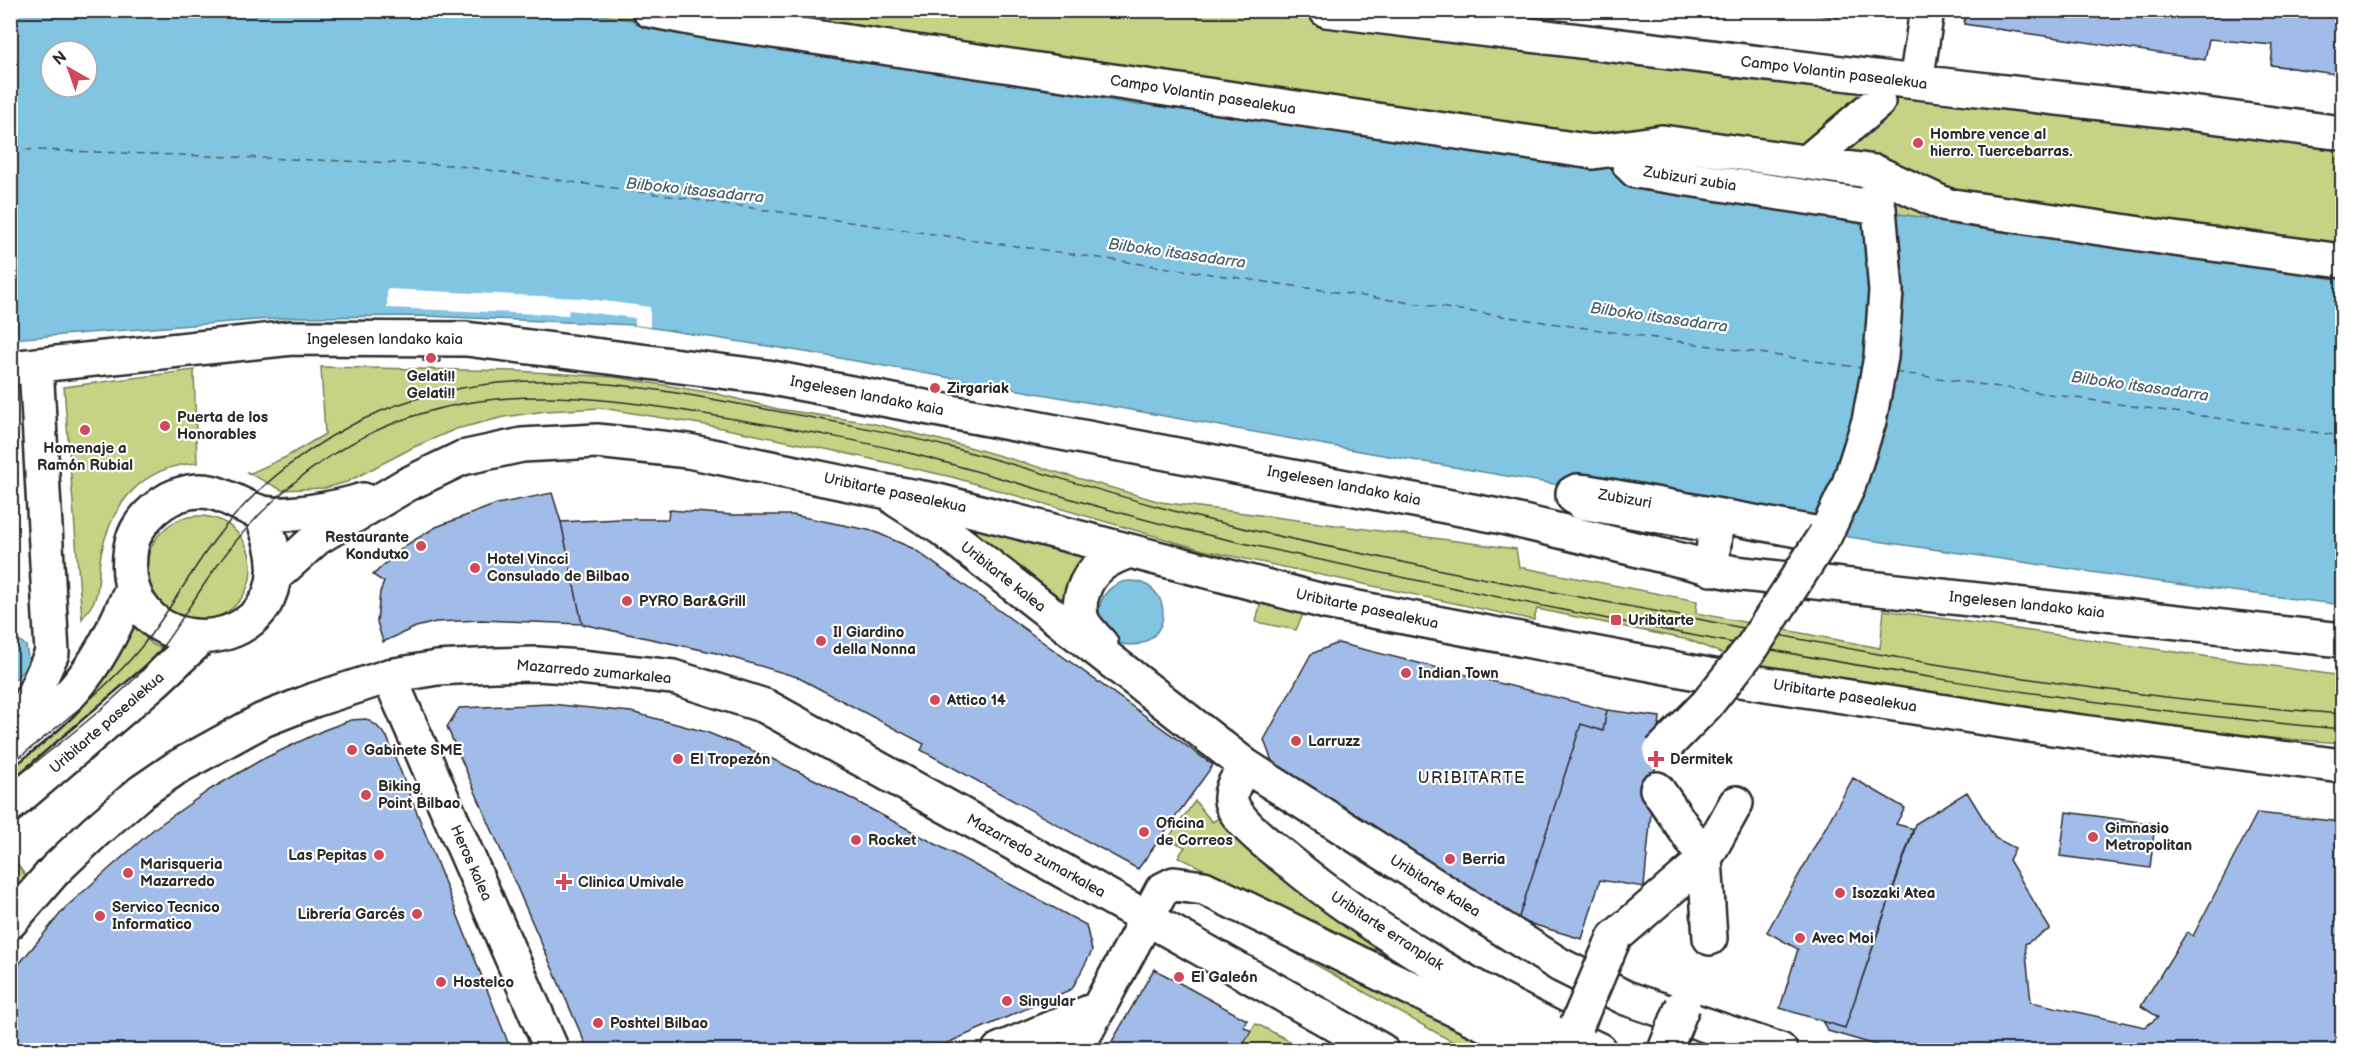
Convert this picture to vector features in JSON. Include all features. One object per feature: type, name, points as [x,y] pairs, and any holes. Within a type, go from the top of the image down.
[{"type":"street","name":"Campo Volantin pasealekua","points":[[649,10],[706,21],[1593,152],[1662,142],[1755,165],[1807,162],[1875,172],[1946,205],[2174,239],[2343,261]]},
{"type":"street","name":"Campo Volantin pasealekua","points":[[1326,10],[1535,24],[1916,82],[2343,133]]},
{"type":"street","points":[[1916,82],[1927,10]]},
{"type":"street","name":"Campo Volantin pasealekua","points":[[1807,162],[1878,102]]},
{"type":"street","name":"Zubizuri zubia","points":[[1755,165],[1643,160],[1629,164],[1636,171],[1877,202],[1886,291],[1881,357],[1869,421],[1848,487],[1825,535]]},
{"type":"street","name":"Ingelesen landako kaia","points":[[23,366],[292,338],[477,340],[791,382],[1498,516],[1727,571],[2343,640]]},
{"type":"street","points":[[23,366],[52,653],[30,704]]},
{"type":"street","name":"Uribitarte pasealekua","points":[[274,577],[317,538],[406,485],[462,458],[522,445],[597,441],[688,451],[934,500],[1326,602],[1708,675],[2029,725],[2343,766]]},
{"type":"street","name":"Uribitarte pasealekua","points":[[261,513],[308,512],[360,501],[406,485]]},
{"type":"street","points":[[201,491],[224,495],[261,513],[274,555],[274,577],[268,596],[256,613],[240,626],[221,635],[201,638],[173,632],[158,624],[138,602],[132,588],[128,566],[132,543],[142,522],[158,506],[178,495],[201,491]]},
{"type":"street","name":"Uribitarte kalea","points":[[882,491],[941,528],[1277,788],[1575,973],[1626,998],[1780,1050]]},
{"type":"street","name":"Zubizuri","points":[[1727,571],[1732,528],[1581,502],[1573,496],[1573,493],[1588,492],[1825,535]]},
{"type":"street","points":[[1660,752],[1707,704],[1753,645],[1825,535]]},
{"type":"street","name":"Uribitarte kalea","points":[[1120,668],[1084,623],[1079,611],[1083,592],[1089,579],[1100,566],[1129,551]]},
{"type":"street","points":[[10,747],[81,682],[113,632],[132,588]]},
{"type":"street","name":"Uribitarte pasealekua","points":[[10,805],[155,681],[201,638]]},
{"type":"street","name":"Mazarredo zumarkalea","points":[[10,922],[55,870],[141,792],[176,768],[263,720],[314,700],[389,676],[437,668],[538,664],[673,677],[765,706],[1059,868],[1381,1050]]},
{"type":"street","name":"Heros kalea","points":[[389,676],[552,1050]]},
{"type":"street","name":"Uribitarte erranplak","points":[[1246,765],[1231,792],[1233,807],[1257,836],[1313,882],[1394,939],[1445,970],[1583,1038]]},
{"type":"street","points":[[1657,789],[1705,859],[1710,938]]},
{"type":"street","points":[[1583,1038],[1614,938],[1705,859],[1736,803]]},
{"type":"street","points":[[1076,1050],[1162,891],[1174,884],[1204,888],[1538,1050]]},
{"type":"street","points":[[1665,1050],[1683,1005]]},
{"type":"street","points":[[999,1050],[1099,1008]]},
{"type":"green space","points":[[1326,10],[2342,142],[2342,271],[1965,224],[1629,173],[1622,168],[1350,126],[1349,133],[1329,131],[1330,123],[1171,98],[1137,105],[1102,99],[1104,89],[570,11]]},
{"type":"green space","points":[[321,367],[516,371],[614,377],[713,393],[778,409],[871,423],[969,447],[1161,502],[1516,549],[1519,567],[1697,601],[1696,613],[1880,648],[1884,610],[2342,676],[2342,743],[2271,738],[2153,724],[1760,669],[1689,640],[1537,609],[1534,620],[1203,550],[952,477],[712,426],[602,408],[546,411],[504,417],[456,429],[414,447],[347,482],[325,488],[282,490],[246,472],[251,473],[286,457],[325,434]]},
{"type":"green space","points":[[194,370],[197,463],[161,471],[146,479],[122,503],[106,535],[95,599],[82,619],[64,387]]},
{"type":"green space","points":[[925,507],[1097,556],[1070,586],[1062,608]]},
{"type":"green space","points":[[199,516],[219,520],[236,531],[247,548],[251,568],[247,588],[236,605],[219,616],[199,620],[179,616],[162,605],[151,588],[147,568],[151,548],[162,531],[179,520]]},
{"type":"green space","points":[[1261,600],[1305,610],[1296,630],[1256,622]]},
{"type":"green space","points":[[122,613],[152,644],[181,657],[11,805],[11,747]]},
{"type":"green space","points":[[1195,801],[1212,822],[1221,817],[1320,903],[1443,992],[1313,921],[1178,857],[1185,847],[1167,840]]},
{"type":"green space","points":[[15,861],[27,878],[11,896],[11,865]]},
{"type":"green space","points":[[1288,949],[1497,1050],[1467,1050]]},
{"type":"green space","points":[[1255,1024],[1259,1025],[1307,1050],[1240,1050]]},
{"type":"water","name":"Bilboko itsasadarra","points":[[11,11],[570,11],[1104,89],[1103,99],[1137,105],[1171,98],[1330,123],[1330,131],[1349,133],[1351,125],[1622,168],[1629,173],[1965,224],[2342,271],[2342,605],[2153,581],[1849,537],[1812,528],[1371,453],[811,353],[635,325],[425,316],[296,317],[11,339]]},
{"type":"water","points":[[1131,581],[1143,583],[1154,590],[1161,601],[1163,613],[1161,625],[1154,636],[1143,643],[1131,645],[1119,643],[1108,636],[1101,625],[1099,613],[1101,601],[1108,590],[1119,583]]},
{"type":"water","points":[[10,632],[26,646],[29,664],[11,684]]},
{"type":"pier","points":[[387,289],[581,298],[650,307],[650,327],[635,325],[635,318],[569,310],[568,315],[387,308]]},
{"type":"building","points":[[1783,10],[1839,10],[1838,18]]},
{"type":"building","points":[[1966,10],[2342,10],[2342,75],[2271,65],[2273,45],[2209,39],[2205,60],[1964,24]]},
{"type":"building","name":"Gelati!! Gelati!!","points":[[423,354],[440,355],[440,362],[423,361]]},
{"type":"building","name":"Hotel Vincci Consulado de Bilbao","points":[[552,493],[561,522],[582,624],[482,620],[436,622],[416,627],[383,642],[377,622],[380,592],[384,582],[373,575],[406,545],[436,527],[497,504]]},
{"type":"building","name":"Hotel Vincci Consulado de Bilbao","points":[[552,493],[561,522],[582,624],[482,620],[436,622],[416,627],[383,642],[377,622],[380,592],[384,582],[373,575],[406,545],[436,527],[497,504]]},
{"type":"building","points":[[669,510],[733,515],[793,515],[873,531],[914,549],[1213,765],[1138,869],[921,750],[924,744],[797,677],[716,653],[582,624],[561,522],[668,519]]},
{"type":"building","points":[[1338,643],[1607,710],[1603,731],[1581,724],[1518,920],[1273,764],[1264,740],[1311,654]]},
{"type":"building","points":[[550,704],[631,712],[706,732],[766,756],[824,784],[1086,925],[1092,951],[1072,989],[931,1050],[588,1050],[447,727],[459,708]]},
{"type":"building","points":[[1607,710],[1660,717],[1644,887],[1600,880],[1582,939],[1518,920],[1581,724],[1603,731]]},
{"type":"building","points":[[366,719],[376,725],[387,737],[511,1050],[10,1050],[10,975],[65,908],[155,828],[211,789],[261,760],[324,730],[351,720]]},
{"type":"building","name":"Isozaki Atea","points":[[1853,778],[1905,808],[1896,824],[1914,829],[1845,1028],[1780,1008],[1798,949],[1767,932]]},
{"type":"building","points":[[1967,792],[1995,838],[2015,848],[2009,860],[2050,929],[2025,944],[2031,1002],[2145,1027],[2158,1017],[2141,1006],[2187,932],[2193,936],[2257,813],[2342,822],[2342,968],[2335,1050],[1893,1050],[1828,1031],[1822,1021],[1845,1028],[1915,824]]},
{"type":"building","points":[[2066,812],[2155,824],[2150,868],[2060,856]]},
{"type":"building","points":[[1154,969],[1247,1020],[1243,1026],[1251,1031],[1240,1050],[1107,1050]]},
{"type":"ferry route","points":[[10,149],[454,165],[1863,368]]},
{"type":"ferry route","points":[[1895,372],[2342,436]]},
{"type":"tram line","points":[[10,765],[79,709],[128,663],[230,521],[248,501],[288,466],[333,435],[381,411],[427,395],[473,386],[520,381],[567,381],[661,390],[854,426],[953,448],[1159,507],[1264,533],[1490,580],[1878,654],[2091,688],[2342,714]]},
{"type":"tram line","points":[[10,783],[96,714],[144,669],[171,635],[239,537],[296,481],[347,446],[399,421],[452,406],[506,398],[561,397],[618,401],[846,439],[947,463],[1117,512],[1234,541],[1764,649],[2052,696],[2148,709],[2342,729]]},
{"type":"place","name":"Hombre vence al hierro. Tuercebarras.","points":[[1918,143]]},
{"type":"place","name":"Gelati!! Gelati!!","points":[[431,358]]},
{"type":"place","name":"Zirgariak","points":[[935,388]]},
{"type":"place","name":"Puerta de los Honorables","points":[[165,426]]},
{"type":"place","name":"Homenaje a Ramón Rubial","points":[[85,430]]},
{"type":"place","name":"Restaurante Kondutxo","points":[[421,546]]},
{"type":"place","name":"Hotel Vincci Consulado de Bilbao","points":[[475,568]]},
{"type":"place","name":"PYRO Bar&Grill","points":[[627,601]]},
{"type":"place","name":"Uribitarte","points":[[1616,620]]},
{"type":"place","name":"Il Giardino della Nonna","points":[[821,641]]},
{"type":"place","name":"Indian Town","points":[[1406,673]]},
{"type":"place","name":"Attico 14","points":[[935,700]]},
{"type":"place","name":"Larruzz","points":[[1296,741]]},
{"type":"place","name":"Gabinete SME","points":[[352,750]]},
{"type":"place","name":"El Tropezón","points":[[678,759]]},
{"type":"place","name":"Dermitek","points":[[1656,759]]},
{"type":"place","name":"Biking Point Bilbao","points":[[366,795]]},
{"type":"place","name":"Oficina de Correos","points":[[1144,832]]},
{"type":"place","name":"Gimnasio Metropolitan","points":[[2093,837]]},
{"type":"place","name":"Rocket","points":[[856,840]]},
{"type":"place","name":"Las Pepitas","points":[[379,855]]},
{"type":"place","name":"Berria","points":[[1450,859]]},
{"type":"place","name":"Marisqueria Mazarredo","points":[[128,873]]},
{"type":"place","name":"Clinica Umivale","points":[[564,882]]},
{"type":"place","name":"Isozaki Atea","points":[[1840,893]]},
{"type":"place","name":"Librería Garcés","points":[[417,914]]},
{"type":"place","name":"Servico Tecnico Informatico","points":[[100,916]]},
{"type":"place","name":"Avec Moi","points":[[1800,938]]},
{"type":"place","name":"El Galeón","points":[[1179,977]]},
{"type":"place","name":"Hostelco","points":[[441,982]]},
{"type":"place","name":"Singular","points":[[1007,1001]]},
{"type":"place","name":"Poshtel Bilbao","points":[[598,1023]]},
{"type":"district","name":"URIBITARTE","points":[[1472,778]]}]
